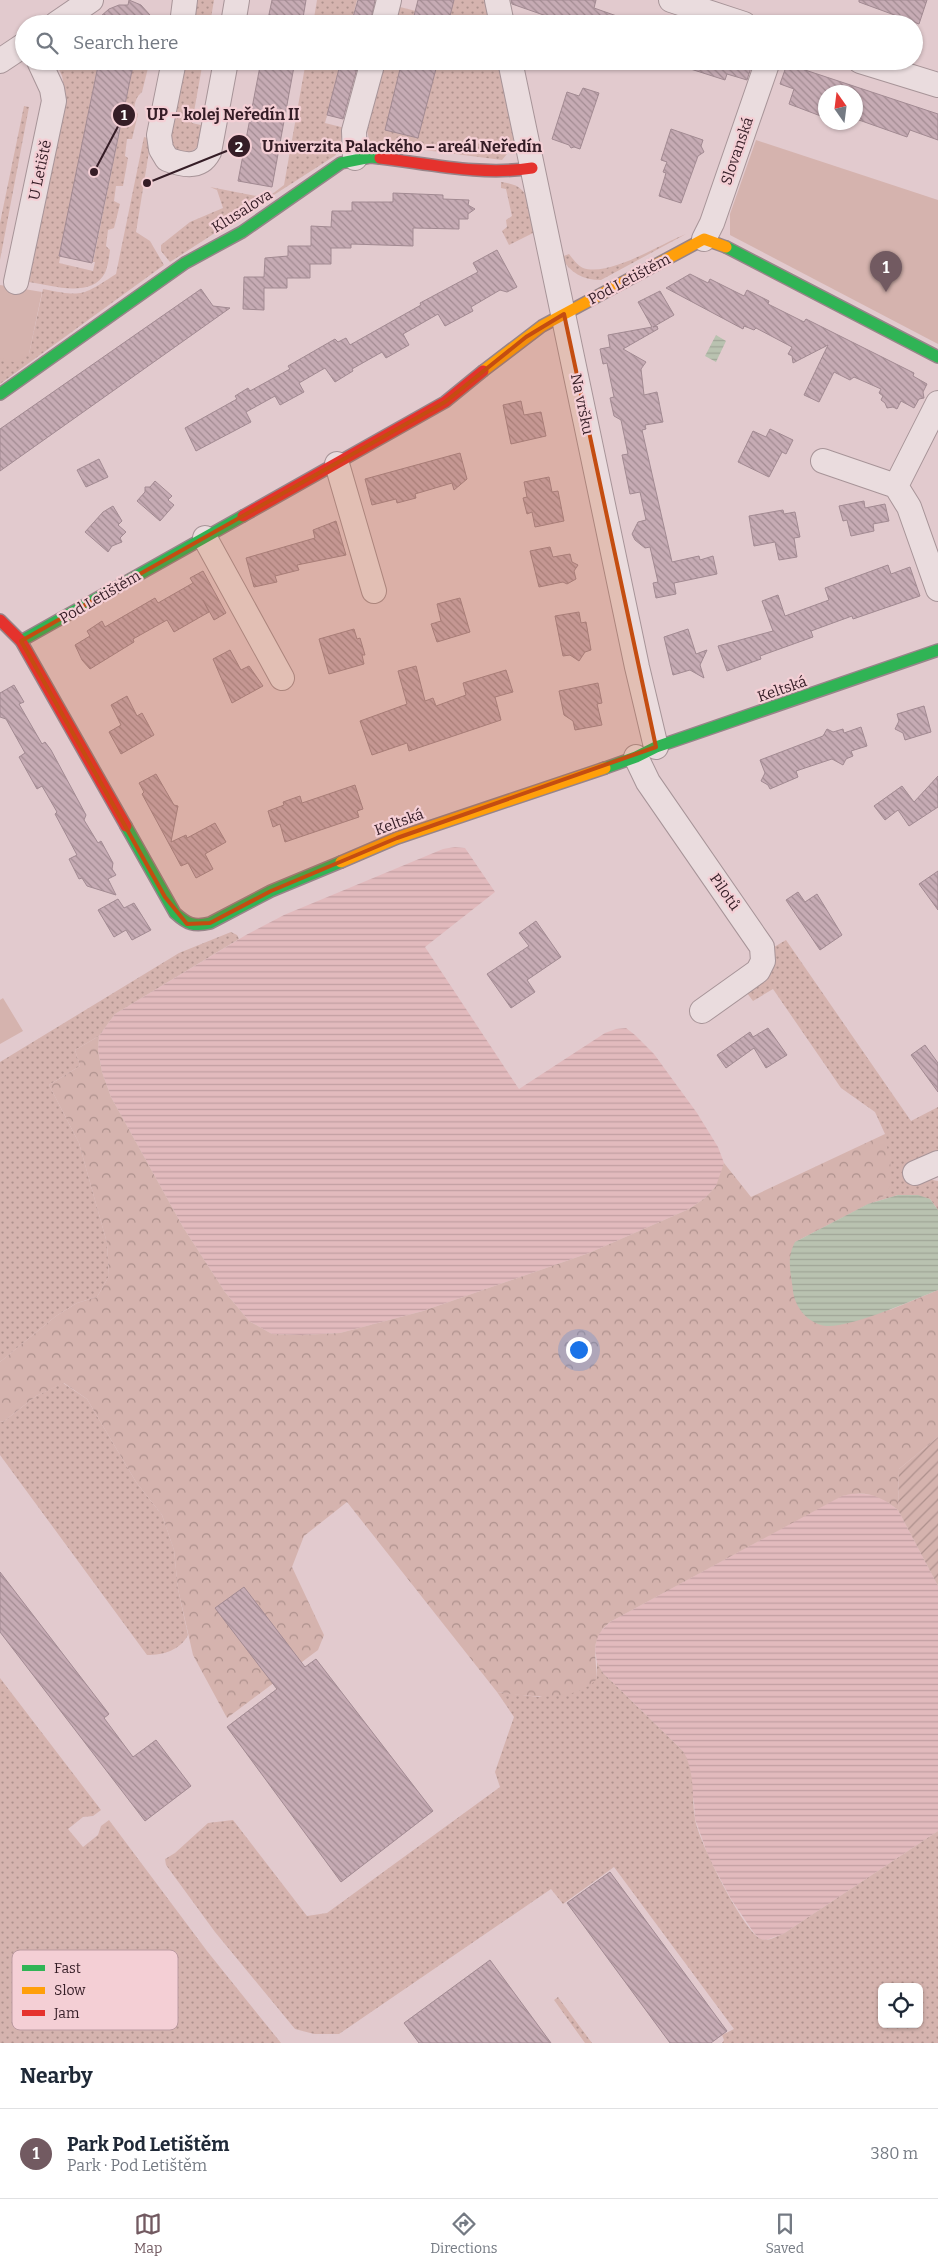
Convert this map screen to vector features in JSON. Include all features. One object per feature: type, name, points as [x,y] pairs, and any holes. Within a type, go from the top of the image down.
[{"type":"street","points":[[69,15],[91,0]]},
{"type":"street","points":[[183,15],[185,0]]},
{"type":"street","points":[[234,15],[237,0]]},
{"type":"street","points":[[385,15],[389,0]]},
{"type":"street","points":[[497,0],[500,15]]},
{"type":"street","points":[[671,0],[717,15]]},
{"type":"street","points":[[0,61],[15,51]]},
{"type":"street","name":"U Letiště","points":[[16,282],[54,101],[52,88],[43,70]]},
{"type":"street","points":[[172,70],[160,126],[159,142],[167,159],[193,164],[201,162],[209,152],[224,70]]},
{"type":"street","points":[[355,158],[354,131],[371,70]]},
{"type":"street","name":"Na vršku","points":[[512,70],[637,667],[646,752]]},
{"type":"street","name":"Slovanská","points":[[704,239],[712,223],[765,70]]},
{"type":"street","points":[[888,70],[938,86]]},
{"type":"street","name":"Klusalova","points":[[0,394],[185,263],[242,232],[334,167],[355,158],[376,157],[495,172],[532,168]]},
{"type":"street","points":[[704,239],[734,250],[938,357]]},
{"type":"street","name":"Pod Letištěm","points":[[21,641],[445,402],[526,337],[564,314],[704,239]]},
{"type":"street","points":[[896,486],[938,403]]},
{"type":"street","points":[[823,461],[896,486],[909,507],[938,589]]},
{"type":"street","points":[[336,464],[374,591]]},
{"type":"street","points":[[205,538],[282,678]]},
{"type":"street","points":[[0,620],[21,641]]},
{"type":"street","name":"Keltská","points":[[21,641],[165,897],[180,919],[193,925],[210,923],[271,891],[397,838],[938,650]]},
{"type":"street","name":"Pilotů","points":[[646,752],[648,782],[762,947],[763,961],[758,971],[702,1011]]},
{"type":"street","points":[[916,1173],[938,1163]]},
{"type":"highlighted area","points":[[564,314],[656,747],[397,838],[271,891],[210,923],[187,924],[165,897],[21,641],[445,402],[526,337]]},
{"type":"shaded area","points":[[716,335],[726,341],[716,362],[705,356]]},
{"type":"shaded area","points":[[465,848],[495,892],[425,947],[519,1089],[605,1033],[626,1028],[654,1054],[697,1113],[718,1147],[724,1163],[722,1175],[716,1186],[705,1198],[689,1209],[589,1253],[423,1311],[340,1333],[272,1334],[249,1321],[225,1292],[183,1227],[111,1097],[102,1072],[98,1050],[99,1036],[115,1014],[246,935],[284,915],[443,849]]},
{"type":"shaded area","points":[[898,1195],[918,1195],[930,1199],[938,1210],[938,1290],[879,1314],[845,1324],[821,1325],[810,1320],[802,1312],[794,1297],[790,1260],[795,1242],[868,1204]]},
{"type":"shaded area","points":[[854,1493],[874,1495],[885,1500],[898,1510],[938,1586],[938,1831],[783,1934],[766,1940],[760,1939],[731,1899],[709,1858],[695,1819],[694,1802],[683,1751],[603,1673],[597,1662],[595,1650],[597,1635],[610,1622],[841,1496]]},
{"type":"green space","points":[[191,0],[214,0],[212,15],[190,15]]},
{"type":"green space","points":[[317,0],[357,0],[353,15],[314,15]]},
{"type":"green space","points":[[418,0],[486,0],[489,15],[398,15],[400,7],[416,11]]},
{"type":"green space","points":[[59,70],[97,70],[59,263],[93,271],[95,262],[93,262],[132,71],[148,70],[142,92],[137,98],[135,105],[134,110],[138,114],[132,139],[127,139],[125,156],[128,158],[123,186],[116,186],[114,201],[120,204],[114,228],[108,230],[106,246],[110,250],[106,270],[99,281],[81,288],[59,287],[29,282],[66,96]]},
{"type":"green space","points":[[179,70],[201,70],[192,123],[205,126],[201,140],[191,152],[185,152],[171,146],[170,115]]},
{"type":"green space","points":[[304,70],[339,70],[325,123],[345,128],[336,155],[170,262],[161,251],[161,245],[190,222],[223,208],[217,190],[210,187],[267,198],[284,185]]},
{"type":"green space","points":[[383,70],[500,70],[514,141],[511,149],[502,160],[370,143],[367,131]]},
{"type":"green space","points":[[24,106],[29,107],[0,260],[0,223]]},
{"type":"green space","points":[[144,137],[151,139],[136,232],[150,241],[164,265],[0,384],[0,358],[29,354],[43,289],[75,294],[82,293],[89,291],[116,274]]},
{"type":"green space","points":[[756,140],[938,200],[938,344],[730,235],[730,214]]},
{"type":"green space","points":[[501,182],[515,185],[526,195],[535,232],[509,245],[502,231],[507,227],[506,220],[512,216],[506,189],[501,188]]},
{"type":"green space","points":[[686,234],[601,280],[583,277],[573,271],[561,257],[569,254],[583,268],[594,270],[607,268],[635,258]]},
{"type":"green space","points":[[0,285],[42,292],[29,354],[17,363],[0,358]]},
{"type":"green space","points":[[231,932],[237,935],[239,939],[115,1014],[99,1036],[75,1050],[80,1066],[49,1085],[79,1143],[107,1243],[109,1276],[97,1297],[77,1303],[56,1316],[0,1362],[0,1062],[179,953]]},
{"type":"green space","points":[[786,940],[911,1121],[938,1107],[938,1176],[915,1170],[916,1177],[938,1181],[938,1210],[930,1199],[898,1195],[868,1204],[886,1195],[885,1134],[875,1112],[841,1088],[773,989],[753,1001],[744,989],[769,950]]},
{"type":"green space","points":[[3,998],[23,1031],[0,1044],[0,1000]]},
{"type":"green space","points":[[99,1036],[98,1050],[102,1072],[111,1097],[183,1227],[225,1292],[249,1321],[272,1334],[340,1333],[423,1311],[589,1253],[689,1209],[705,1198],[716,1186],[724,1163],[751,1197],[885,1134],[891,1172],[891,1180],[886,1195],[795,1242],[890,1310],[938,1290],[938,1437],[899,1469],[898,1510],[872,1495],[850,1494],[842,1496],[610,1622],[603,1628],[596,1641],[597,1679],[587,1687],[563,1695],[537,1696],[497,1692],[347,1502],[304,1536],[292,1567],[324,1635],[318,1650],[227,1718],[193,1655],[178,1589],[174,1550],[162,1515],[136,1482],[87,1399],[64,1383],[36,1396],[3,1422],[0,1421],[0,1362],[56,1316],[77,1303],[97,1297],[109,1276],[107,1243],[79,1143],[49,1085],[80,1066],[75,1050]]},
{"type":"green space","points":[[63,1383],[87,1399],[136,1482],[162,1515],[174,1550],[178,1589],[188,1635],[181,1644],[171,1651],[147,1655],[0,1455],[0,1421],[3,1422],[36,1396]]},
{"type":"green space","points":[[938,1437],[938,1586],[898,1510],[899,1469]]},
{"type":"green space","points":[[597,1662],[603,1673],[683,1751],[690,1768],[695,1819],[704,1845],[733,1903],[753,1932],[761,1939],[769,1939],[783,1934],[938,1831],[938,2043],[722,2043],[724,2040],[722,2035],[734,2029],[614,1867],[563,1904],[551,1889],[339,2034],[314,2034],[295,2029],[215,1932],[166,1865],[165,1859],[175,1853],[208,1823],[233,1820],[307,1916],[327,1913],[500,1787],[495,1772],[514,1717],[497,1692],[539,1697],[597,1679]]},
{"type":"green space","points":[[0,1678],[101,1810],[93,1816],[83,1817],[68,1829],[83,1847],[98,1835],[101,1826],[109,1820],[207,1951],[281,2043],[0,2043]]},
{"type":"green space","points":[[558,1997],[592,2043],[585,2043],[554,2000]]},
{"type":"building","points":[[129,0],[141,5],[150,15],[102,15],[109,9],[119,5],[128,5]]},
{"type":"building","points":[[272,0],[306,0],[304,15],[269,15]]},
{"type":"building","points":[[358,0],[375,0],[372,15],[354,15]]},
{"type":"building","points":[[418,0],[454,0],[450,15],[414,15]]},
{"type":"building","points":[[511,0],[596,0],[594,8],[614,15],[544,15],[512,4]]},
{"type":"building","points":[[859,0],[927,0],[922,15],[894,15],[859,2]]},
{"type":"building","points":[[97,70],[132,70],[92,263],[59,256]]},
{"type":"building","points":[[259,70],[293,70],[272,187],[238,181]]},
{"type":"building","points":[[339,70],[357,70],[343,119],[327,115]]},
{"type":"building","points":[[400,70],[436,70],[418,138],[385,130]]},
{"type":"building","points":[[694,70],[750,70],[747,80],[727,74],[725,80]]},
{"type":"building","points":[[785,70],[805,70],[850,85],[818,85],[818,115],[789,104],[794,89],[780,84]]},
{"type":"building","points":[[583,88],[599,93],[580,149],[571,148],[569,145],[552,139],[567,92],[579,96]]},
{"type":"building","points":[[863,89],[938,114],[938,140],[910,130],[907,137],[863,121]]},
{"type":"building","points":[[671,129],[703,140],[701,146],[704,152],[698,156],[681,203],[659,196],[666,173],[663,172],[667,162],[661,160]]},
{"type":"building","points":[[393,193],[443,195],[443,199],[469,200],[468,205],[475,209],[468,214],[468,219],[459,219],[459,229],[413,228],[413,246],[351,244],[351,248],[331,248],[331,264],[310,264],[310,278],[287,278],[287,288],[264,288],[264,310],[243,309],[244,277],[264,277],[265,258],[288,256],[288,246],[311,246],[311,226],[331,227],[332,211],[352,211],[352,202],[393,202]]},
{"type":"building","points":[[497,250],[517,287],[507,292],[500,290],[471,307],[473,311],[445,326],[438,314],[403,334],[409,345],[386,358],[382,352],[352,369],[353,371],[335,382],[325,368],[299,383],[304,392],[280,405],[275,396],[246,412],[251,422],[196,451],[185,428],[237,399],[235,396],[248,388],[250,391],[290,369],[288,366],[335,339],[338,342],[346,338],[350,345],[421,305],[420,303],[478,272],[473,263]]},
{"type":"building","points":[[690,274],[708,283],[710,279],[744,296],[747,290],[769,301],[768,304],[804,322],[806,319],[914,373],[913,376],[927,384],[923,392],[924,398],[919,399],[914,408],[901,401],[897,409],[893,407],[887,408],[881,400],[883,396],[879,393],[881,389],[854,377],[850,380],[834,372],[819,402],[804,395],[828,345],[793,363],[792,356],[788,354],[792,347],[756,328],[754,330],[744,326],[743,329],[666,288]]},
{"type":"building","points":[[201,289],[213,306],[230,308],[0,471],[0,429]]},
{"type":"building","points":[[660,291],[674,315],[653,327],[657,326],[658,329],[623,349],[646,362],[641,369],[644,395],[657,392],[663,422],[645,425],[646,429],[642,430],[672,562],[699,556],[700,560],[713,556],[717,574],[674,583],[676,594],[656,598],[653,583],[658,582],[650,547],[645,548],[635,540],[632,534],[638,522],[646,520],[640,492],[630,494],[622,455],[628,454],[621,420],[614,416],[610,398],[614,397],[607,363],[603,364],[600,349],[610,347],[608,335],[652,327],[638,302]]},
{"type":"building","points":[[521,401],[524,415],[541,412],[546,436],[511,444],[503,405]]},
{"type":"building","points":[[770,429],[793,440],[786,454],[782,452],[769,477],[738,462],[753,431],[766,437]]},
{"type":"building","points":[[460,453],[467,479],[454,490],[452,483],[415,494],[416,498],[397,503],[396,499],[372,505],[365,479]]},
{"type":"building","points":[[99,459],[108,477],[86,487],[77,470]]},
{"type":"building","points":[[549,477],[552,492],[558,491],[564,521],[535,527],[532,512],[527,514],[523,498],[527,497],[524,482]]},
{"type":"building","points":[[155,481],[172,496],[168,500],[174,505],[160,521],[137,501],[145,492],[145,487],[150,487]]},
{"type":"building","points":[[864,501],[865,508],[885,504],[889,521],[873,524],[874,531],[851,536],[847,520],[843,521],[839,506]]},
{"type":"building","points":[[113,506],[122,521],[118,525],[126,532],[120,538],[122,542],[112,546],[108,552],[85,532],[103,512]]},
{"type":"building","points":[[783,510],[784,514],[795,512],[800,537],[794,538],[797,557],[779,560],[775,542],[754,546],[749,516]]},
{"type":"building","points":[[336,521],[346,555],[297,565],[299,570],[275,576],[277,582],[254,587],[246,558],[315,538],[313,530]]},
{"type":"building","points":[[550,547],[553,557],[570,554],[572,562],[578,565],[574,571],[576,579],[567,584],[563,582],[539,587],[530,551]]},
{"type":"building","points":[[888,565],[891,574],[910,567],[920,596],[853,619],[852,616],[811,631],[813,637],[760,656],[761,659],[727,671],[718,646],[773,631],[762,601],[778,595],[785,616],[829,600],[825,588]]},
{"type":"building","points":[[203,571],[226,613],[214,620],[203,600],[209,612],[174,632],[167,620],[133,639],[134,642],[90,669],[82,660],[75,645],[90,636],[87,631],[102,621],[105,627],[155,598],[158,603],[193,583],[190,578]]},
{"type":"building","points":[[460,598],[470,632],[437,642],[431,624],[441,621],[437,604]]},
{"type":"building","points":[[579,612],[581,623],[586,622],[591,650],[585,652],[579,661],[570,655],[563,656],[555,616]]},
{"type":"building","points":[[354,629],[357,639],[360,638],[365,655],[362,655],[364,664],[329,674],[319,639]]},
{"type":"building","points":[[688,629],[696,654],[707,650],[700,665],[704,678],[690,670],[673,675],[664,637]]},
{"type":"building","points":[[230,650],[241,670],[249,666],[263,686],[232,703],[213,659]]},
{"type":"building","points":[[416,666],[425,701],[433,698],[436,706],[466,695],[463,683],[506,670],[513,692],[495,697],[501,720],[409,751],[407,743],[372,755],[360,721],[407,704],[398,671]]},
{"type":"building","points":[[598,683],[602,703],[597,704],[602,725],[575,730],[573,721],[564,715],[559,691]]},
{"type":"building","points":[[14,685],[24,702],[19,704],[42,744],[45,742],[51,750],[86,815],[84,820],[98,843],[101,841],[113,863],[112,869],[116,875],[108,879],[116,895],[87,886],[82,878],[79,879],[69,859],[77,855],[55,814],[57,812],[42,786],[37,789],[19,757],[25,753],[6,719],[0,717],[0,693]]},
{"type":"building","points":[[127,696],[137,716],[142,713],[154,735],[121,754],[109,732],[121,725],[111,705]]},
{"type":"building","points":[[924,706],[931,732],[905,740],[903,733],[895,729],[899,721],[897,714]]},
{"type":"building","points":[[861,727],[867,746],[851,751],[853,756],[846,759],[843,765],[832,759],[796,771],[798,777],[770,789],[768,785],[761,781],[765,773],[760,760],[823,736],[827,729],[833,732],[843,729],[844,733]]},
{"type":"building","points":[[156,774],[174,805],[178,806],[171,842],[186,835],[187,838],[215,823],[226,842],[205,854],[213,869],[196,878],[188,863],[181,866],[142,794],[144,792],[139,783]]},
{"type":"building","points":[[938,776],[938,807],[909,826],[898,810],[885,820],[874,806],[902,786],[914,802]]},
{"type":"building","points":[[355,785],[363,809],[357,811],[359,817],[285,842],[280,824],[273,827],[268,811],[284,805],[283,802],[300,796],[302,803]]},
{"type":"building","points":[[938,871],[938,910],[919,884]]},
{"type":"building","points":[[798,892],[805,902],[817,894],[842,935],[820,950],[786,900]]},
{"type":"building","points":[[118,899],[124,908],[134,903],[151,930],[132,940],[126,930],[114,937],[98,910]]},
{"type":"building","points":[[536,921],[561,957],[527,980],[535,992],[511,1008],[487,974],[529,946],[519,933]]},
{"type":"building","points":[[768,1028],[787,1055],[766,1068],[754,1048],[726,1068],[717,1055],[750,1032],[753,1037]]},
{"type":"building","points":[[925,1045],[938,1063],[938,1092],[911,1055]]},
{"type":"building","points":[[0,1572],[109,1714],[104,1718],[133,1757],[156,1740],[191,1786],[145,1821],[0,1632]]},
{"type":"building","points":[[244,1587],[305,1667],[316,1659],[433,1811],[341,1882],[227,1727],[277,1689],[215,1608]]},
{"type":"building","points":[[610,1872],[727,2031],[711,2043],[670,2043],[567,1903]]},
{"type":"building","points":[[490,1960],[551,2043],[419,2043],[404,2023]]},
{"type":"traffic: fast","points":[[0,394],[185,263],[242,232],[341,163],[371,157],[380,158]]},
{"type":"traffic: fast","points":[[726,247],[938,357]]},
{"type":"traffic: fast","points":[[21,641],[243,516]]},
{"type":"traffic: fast","points":[[605,768],[636,757],[656,747],[938,650]]},
{"type":"traffic: fast","points":[[126,826],[175,913],[183,920],[199,925],[210,923],[271,891],[341,862]]},
{"type":"traffic: slow","points":[[483,371],[542,326],[704,239],[726,247]]},
{"type":"traffic: slow","points":[[341,862],[397,838],[605,768]]},
{"type":"traffic: jam","points":[[380,158],[475,170],[494,171],[532,168]]},
{"type":"traffic: jam","points":[[243,516],[445,402],[483,371]]},
{"type":"traffic: jam","points":[[0,620],[21,641],[126,826]]},
{"type":"place","name":"UP – kolej Neředín II","points":[[94,172]]},
{"type":"place","name":"Univerzita Palackého – areál Neředín","points":[[147,183]]},
{"type":"place","name":"Park Pod Letištěm","points":[[886,292]]}]
